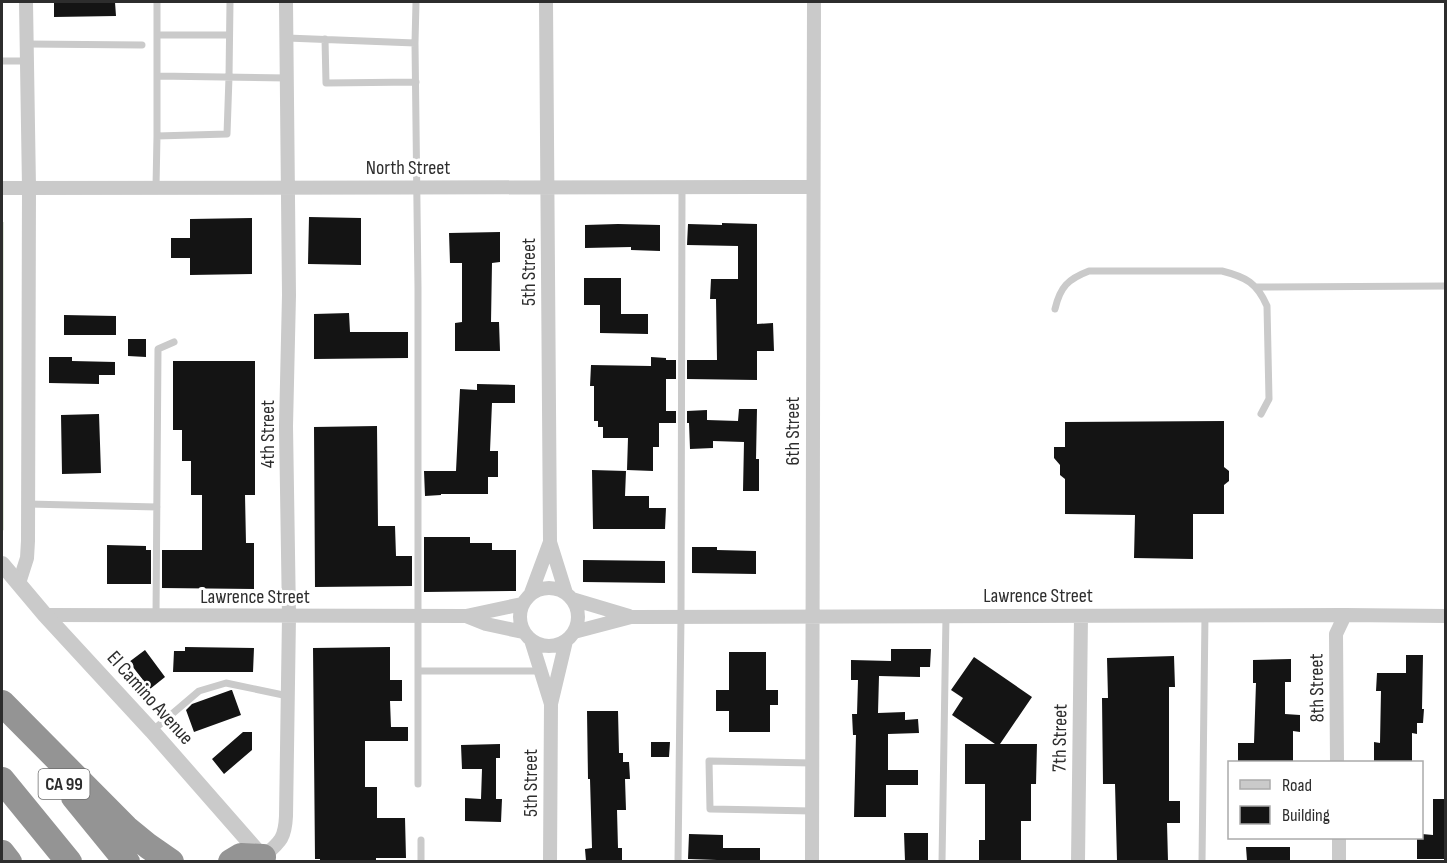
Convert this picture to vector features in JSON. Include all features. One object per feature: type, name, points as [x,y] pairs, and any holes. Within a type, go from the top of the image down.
[{"type":"highway","points":[[2,705],[126,828],[171,861]]},
{"type":"highway","name":"CA 99","points":[[2,705],[127,861]]},
{"type":"highway","name":"CA 99","points":[[2,780],[69,861]]},
{"type":"highway","points":[[2,853],[9,861]]},
{"type":"highway","points":[[231,861],[241,856],[264,860]]},
{"type":"street","points":[[19,583],[27,558],[28,541],[29,188],[26,2]]},
{"type":"street","name":"4th Street","points":[[264,860],[281,841],[285,826],[289,616],[286,426],[289,295],[286,2]]},
{"type":"street","name":"5th Street","points":[[546,2],[550,542],[569,596]]},
{"type":"street","name":"6th Street","points":[[812,861],[814,2]]},
{"type":"street","name":"North Street","points":[[2,188],[813,187]]},
{"type":"street","name":"5th Street","points":[[526,598],[550,542]]},
{"type":"street","name":"El Camino Avenue","points":[[2,564],[264,860]]},
{"type":"street","points":[[543,588],[558,589],[569,596],[578,611],[578,622],[570,636],[558,645],[550,646],[541,645],[527,636],[519,620],[519,614],[526,598],[543,588]]},
{"type":"street","name":"Lawrence Street","points":[[569,596],[631,617]]},
{"type":"street","name":"Lawrence Street","points":[[45,615],[466,616],[526,598]]},
{"type":"street","name":"8th Street","points":[[1337,761],[1336,634],[1345,615]]},
{"type":"street","name":"Lawrence Street","points":[[466,616],[527,636]]},
{"type":"street","name":"7th Street","points":[[1078,861],[1081,616]]},
{"type":"street","name":"Lawrence Street","points":[[570,636],[631,617],[1446,616]]},
{"type":"street","name":"5th Street","points":[[527,636],[551,704]]},
{"type":"street","name":"5th Street","points":[[550,861],[551,704],[570,636]]},
{"type":"street","points":[[1339,839],[1339,861]]},
{"type":"lane","points":[[156,187],[157,2]]},
{"type":"lane","points":[[157,136],[227,134],[230,2]]},
{"type":"lane","points":[[416,2],[418,784]]},
{"type":"lane","points":[[157,35],[229,35]]},
{"type":"lane","points":[[287,39],[415,43]]},
{"type":"lane","points":[[325,39],[326,83],[416,82]]},
{"type":"lane","points":[[27,44],[142,45]]},
{"type":"lane","points":[[2,61],[27,61]]},
{"type":"lane","points":[[157,76],[287,78]]},
{"type":"lane","points":[[678,861],[682,188]]},
{"type":"lane","points":[[1055,309],[1058,296],[1066,283],[1077,275],[1089,271],[1222,271],[1238,275],[1256,287],[1267,306],[1269,399],[1261,414]]},
{"type":"lane","points":[[1256,287],[1446,286]]},
{"type":"lane","points":[[156,616],[158,350],[174,342]]},
{"type":"lane","points":[[28,504],[157,507]]},
{"type":"lane","points":[[1202,861],[1205,615]]},
{"type":"lane","points":[[942,861],[946,616]]},
{"type":"lane","points":[[418,671],[541,671]]},
{"type":"lane","points":[[152,731],[199,691],[226,683],[288,696]]},
{"type":"lane","points":[[812,763],[709,761],[710,808],[812,810]]},
{"type":"lane","points":[[421,840],[421,861]]},
{"type":"shaded area","points":[[2,222],[4,222],[4,530],[2,531]]},
{"type":"building","points":[[54,2],[115,2],[116,16],[54,17]]},
{"type":"building","points":[[309,217],[361,218],[361,265],[308,264]]},
{"type":"building","points":[[252,218],[252,274],[190,275],[190,258],[171,258],[171,238],[190,238],[190,219]]},
{"type":"building","points":[[722,223],[757,224],[757,324],[773,323],[774,351],[757,351],[757,380],[687,379],[687,360],[717,360],[716,299],[710,299],[711,279],[738,279],[738,246],[687,245],[688,224],[722,225]]},
{"type":"building","points":[[585,225],[660,225],[660,251],[631,250],[631,247],[585,248]]},
{"type":"building","points":[[500,232],[500,262],[492,263],[491,322],[499,322],[500,351],[455,351],[455,323],[462,322],[462,263],[450,263],[449,233]]},
{"type":"building","points":[[584,278],[621,278],[621,314],[648,314],[648,334],[600,333],[600,305],[584,305]]},
{"type":"building","points":[[349,313],[350,332],[408,332],[408,358],[314,359],[314,314]]},
{"type":"building","points":[[64,315],[116,316],[116,335],[64,335]]},
{"type":"building","points":[[128,339],[146,339],[146,357],[128,356]]},
{"type":"building","points":[[49,357],[72,357],[72,361],[115,362],[115,375],[99,375],[99,384],[49,383]]},
{"type":"building","points":[[651,357],[676,360],[676,379],[666,379],[666,411],[676,411],[676,423],[659,423],[659,447],[653,447],[653,471],[627,470],[628,438],[603,438],[603,427],[598,427],[598,421],[594,421],[594,386],[590,386],[591,365],[651,366]]},
{"type":"building","points":[[173,361],[255,361],[255,495],[245,495],[246,543],[254,543],[254,589],[162,588],[162,550],[202,550],[202,495],[191,495],[191,461],[182,461],[182,430],[173,430]]},
{"type":"building","points":[[477,384],[515,385],[515,403],[492,403],[490,451],[498,451],[498,477],[488,477],[488,494],[425,496],[424,471],[456,471],[460,389],[477,390]]},
{"type":"building","points":[[739,409],[757,409],[756,459],[759,459],[759,491],[743,491],[744,442],[713,441],[713,448],[690,449],[687,411],[707,410],[707,420],[738,421]]},
{"type":"building","points":[[99,414],[101,473],[62,474],[61,415]]},
{"type":"building","points":[[1224,421],[1224,467],[1229,471],[1229,481],[1224,485],[1224,514],[1193,514],[1193,559],[1134,558],[1135,515],[1065,514],[1065,479],[1060,475],[1060,465],[1054,458],[1054,447],[1065,447],[1065,422]]},
{"type":"building","points":[[377,426],[378,526],[395,526],[396,556],[412,556],[412,586],[315,587],[314,427]]},
{"type":"building","points":[[592,470],[626,471],[625,496],[649,496],[649,508],[666,508],[665,529],[593,529]]},
{"type":"building","points":[[424,537],[470,537],[470,543],[492,543],[492,550],[516,550],[516,591],[424,592]]},
{"type":"building","points":[[107,545],[146,546],[146,550],[151,550],[151,584],[107,584]]},
{"type":"building","points":[[692,547],[756,551],[756,574],[692,573]]},
{"type":"building","points":[[583,560],[665,561],[665,583],[583,582]]},
{"type":"building","points":[[185,647],[254,648],[253,672],[173,672],[174,651],[185,651]]},
{"type":"building","points":[[390,647],[390,680],[402,680],[402,701],[390,701],[391,727],[408,727],[408,741],[365,741],[365,787],[377,787],[377,818],[405,818],[406,858],[376,858],[376,861],[320,861],[320,859],[315,859],[313,648]]},
{"type":"building","points":[[891,649],[931,649],[930,667],[920,667],[920,677],[879,676],[878,713],[905,712],[905,720],[918,719],[919,733],[888,734],[888,770],[918,770],[918,785],[886,785],[886,817],[854,817],[856,735],[853,735],[852,714],[857,714],[858,680],[851,680],[851,660],[891,661]]},
{"type":"building","points":[[145,650],[165,677],[150,689],[129,662]]},
{"type":"building","points":[[729,652],[766,652],[766,690],[778,690],[778,705],[770,705],[770,732],[729,732],[729,711],[716,711],[716,690],[729,690]]},
{"type":"building","points":[[1406,655],[1423,655],[1423,723],[1417,723],[1417,734],[1412,733],[1412,761],[1374,761],[1374,742],[1380,743],[1381,691],[1376,691],[1377,673],[1406,673]]},
{"type":"building","points":[[1174,656],[1175,687],[1169,687],[1169,801],[1180,801],[1180,823],[1167,823],[1168,861],[1117,861],[1115,784],[1103,784],[1102,698],[1108,698],[1107,658]]},
{"type":"building","points":[[974,657],[1032,697],[1000,744],[1037,744],[1036,784],[1031,784],[1031,821],[1021,821],[1021,861],[979,861],[979,840],[985,840],[985,784],[965,784],[965,744],[995,744],[952,715],[963,698],[951,690]]},
{"type":"building","points":[[1291,659],[1291,682],[1285,682],[1285,714],[1300,715],[1300,732],[1293,731],[1293,761],[1238,761],[1238,743],[1254,743],[1256,683],[1253,683],[1253,660]]},
{"type":"building","points":[[232,690],[241,715],[194,732],[186,710],[192,704]]},
{"type":"building","points":[[587,711],[618,711],[619,753],[623,753],[623,762],[629,762],[630,779],[625,779],[626,810],[617,810],[618,848],[622,848],[622,861],[586,861],[585,849],[592,848]]},
{"type":"building","points":[[243,732],[252,732],[252,750],[224,774],[212,759]]},
{"type":"building","points":[[651,742],[670,742],[669,757],[651,757]]},
{"type":"building","points":[[500,744],[500,758],[496,758],[496,799],[502,799],[501,822],[465,821],[465,798],[481,799],[482,769],[462,769],[461,745]]},
{"type":"building","points":[[1433,799],[1446,799],[1446,859],[1417,859],[1417,839],[1423,839],[1423,834],[1433,835]]},
{"type":"building","points":[[904,833],[928,833],[928,861],[905,861]]},
{"type":"building","points":[[689,834],[723,835],[723,848],[760,848],[760,861],[688,859]]},
{"type":"building","points":[[1246,847],[1290,847],[1290,861],[1247,861]]}]
